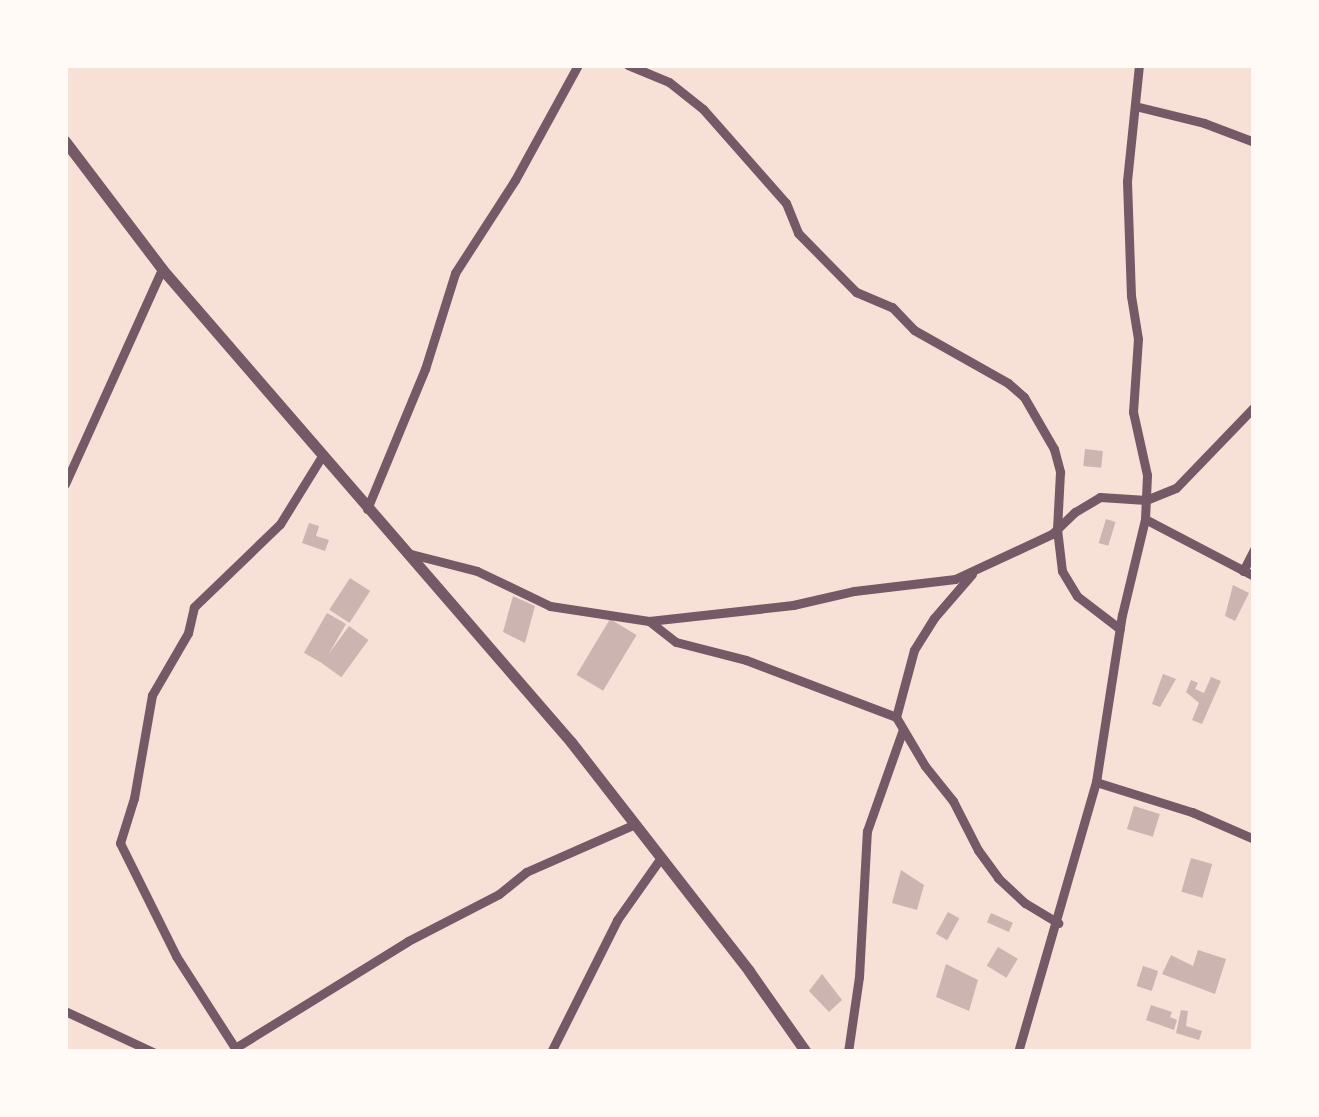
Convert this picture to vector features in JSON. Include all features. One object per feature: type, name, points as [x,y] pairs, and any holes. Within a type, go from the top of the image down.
[{"type":"street","points":[[366,508],[425,369],[455,273],[516,180],[578,65]]},
{"type":"street","points":[[628,65],[669,82],[703,109],[786,203],[798,233],[856,292],[892,307],[914,330],[1008,383],[1024,397],[1054,449],[1060,472],[1057,529],[1062,571],[1077,596],[1120,628]]},
{"type":"street","points":[[1018,1052],[1096,782],[1120,628],[1146,519],[1147,475],[1133,412],[1138,338],[1132,296],[1128,181],[1140,65]]},
{"type":"street","points":[[1135,106],[1204,123],[1254,142]]},
{"type":"street","points":[[65,141],[162,269],[571,742],[749,971],[806,1052]]},
{"type":"street","points":[[65,484],[162,269]]},
{"type":"street","points":[[404,552],[478,572],[550,606],[648,621],[794,605],[854,590],[955,580],[1057,529],[1100,496],[1146,500],[1176,488],[1254,406]]},
{"type":"street","points":[[322,456],[280,524],[194,607],[188,633],[152,694],[134,798],[120,844],[176,956],[236,1048],[408,941],[499,894],[526,872],[633,825]]},
{"type":"street","points":[[1146,519],[1254,576]]},
{"type":"street","points":[[1244,571],[1254,549]]},
{"type":"street","points":[[974,572],[934,618],[914,650],[896,717],[902,732],[954,801],[978,850],[998,878],[1025,903],[1058,923]]},
{"type":"street","points":[[648,621],[676,642],[746,660],[896,717]]},
{"type":"street","points":[[848,1052],[860,977],[867,831],[902,732]]},
{"type":"street","points":[[1096,782],[1192,812],[1254,839]]},
{"type":"street","points":[[550,1052],[618,920],[660,860]]},
{"type":"street","points":[[65,1011],[153,1052]]},
{"type":"building","points":[[1085,449],[1103,451],[1101,468],[1083,466]]},
{"type":"building","points":[[1106,519],[1116,522],[1108,546],[1099,543]]},
{"type":"building","points":[[309,523],[319,526],[316,536],[329,540],[325,551],[302,543]]},
{"type":"building","points":[[350,578],[370,591],[349,623],[329,610]]},
{"type":"building","points":[[1233,585],[1249,593],[1235,621],[1225,616]]},
{"type":"building","points":[[513,596],[535,606],[525,643],[503,632]]},
{"type":"building","points":[[327,613],[346,624],[323,664],[304,653]]},
{"type":"building","points":[[610,619],[637,635],[603,691],[577,675]]},
{"type":"building","points":[[349,626],[368,640],[341,677],[322,663]]},
{"type":"building","points":[[1163,674],[1176,679],[1160,707],[1152,704]]},
{"type":"building","points":[[1211,677],[1221,681],[1202,724],[1192,720],[1199,703],[1186,692],[1191,680],[1198,683],[1195,689],[1204,693]]},
{"type":"building","points":[[1134,806],[1160,814],[1153,837],[1127,829]]},
{"type":"building","points":[[1191,858],[1212,864],[1203,898],[1181,892]]},
{"type":"building","points":[[901,870],[924,885],[917,910],[892,903]]},
{"type":"building","points":[[948,912],[959,918],[947,940],[936,934]]},
{"type":"building","points":[[991,913],[1013,923],[1009,932],[987,922]]},
{"type":"building","points":[[998,947],[1018,959],[1006,978],[987,966]]},
{"type":"building","points":[[1198,950],[1226,959],[1215,994],[1162,974],[1171,955],[1193,966]]},
{"type":"building","points":[[946,964],[978,980],[969,1011],[936,997]]},
{"type":"building","points":[[1143,966],[1158,971],[1152,991],[1137,986]]},
{"type":"building","points":[[822,974],[842,1000],[829,1012],[809,991]]},
{"type":"building","points":[[1151,1005],[1172,1012],[1170,1017],[1177,1020],[1174,1030],[1146,1020]]},
{"type":"building","points":[[1181,1010],[1188,1011],[1186,1026],[1202,1031],[1199,1040],[1176,1033]]}]
